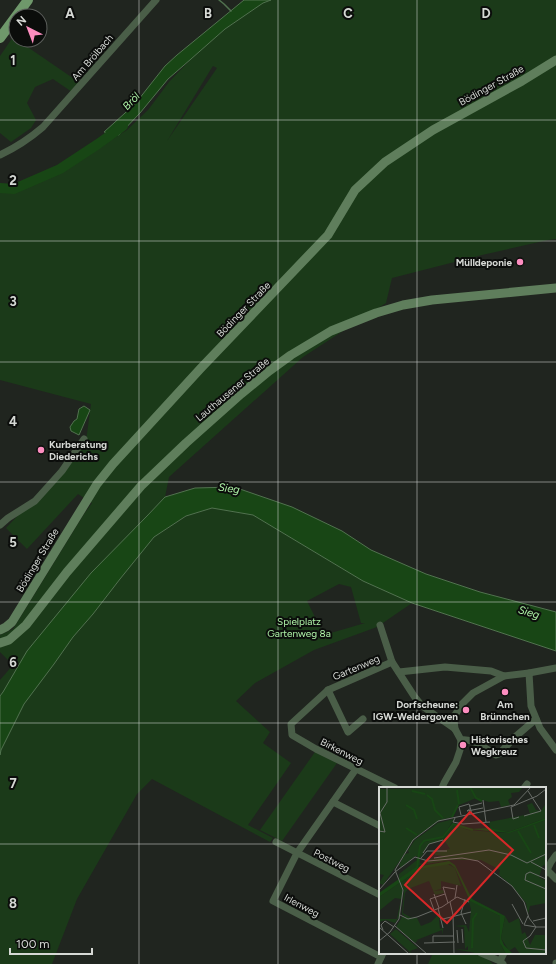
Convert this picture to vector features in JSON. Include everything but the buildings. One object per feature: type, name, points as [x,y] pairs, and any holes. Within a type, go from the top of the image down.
[{"type":"main road","points":[[0,38],[26,0]]},
{"type":"street","name":"Am Brölbach","points":[[0,155],[15,148],[44,127],[156,0]]},
{"type":"street","name":"Bödinger Straße","points":[[0,630],[12,622],[97,484],[113,464],[201,368],[328,236],[355,190],[385,162],[433,130],[522,81],[556,60]]},
{"type":"street","name":"Lauthausener Straße","points":[[0,643],[8,640],[26,625],[67,572],[141,486],[241,394],[291,355],[331,331],[376,313],[403,305],[432,300],[556,288]]},
{"type":"street","points":[[0,525],[8,518],[35,501],[62,471],[84,439]]},
{"type":"street","points":[[380,625],[392,662],[405,683],[422,706],[455,729]]},
{"type":"street","name":"Gartenweg","points":[[291,724],[328,690],[392,662]]},
{"type":"street","points":[[399,672],[445,666],[491,671],[504,676]]},
{"type":"street","points":[[443,787],[456,762],[460,750],[461,740],[455,729],[455,715],[469,697],[473,693],[504,676],[556,668]]},
{"type":"street","points":[[528,673],[531,706],[540,728],[556,750]]},
{"type":"street","name":"Gartenweg","points":[[328,690],[348,732],[363,719]]},
{"type":"street","points":[[461,740],[470,740],[496,755],[499,754],[515,737],[536,719]]},
{"type":"street","name":"Birkenweg","points":[[291,724],[292,735],[316,749],[393,787]]},
{"type":"street","name":"Irlenweg","points":[[356,769],[297,853],[274,901],[380,958]]},
{"type":"street","points":[[333,802],[379,825]]},
{"type":"street","name":"Postweg","points":[[276,842],[379,894]]},
{"type":"street","points":[[556,855],[546,871],[556,879]]},
{"type":"street","points":[[483,954],[501,963]]},
{"type":"green space","points":[[271,0],[556,0],[556,239],[482,255],[392,278],[386,303],[303,357],[169,477],[165,497],[147,516],[0,696],[0,680],[13,665],[0,652],[0,635],[13,629],[92,503],[78,494],[27,549],[6,528],[86,441],[91,404],[0,380],[0,193],[16,193],[61,172],[127,130],[148,110],[169,82],[191,59],[225,29],[263,3]],"holes":[[[213,66],[217,68],[167,141]]]},
{"type":"green space","points":[[8,44],[8,48],[29,48],[80,83],[72,92],[53,79],[35,87],[27,103],[36,120],[31,128],[11,142],[0,133],[0,56]]},
{"type":"green space","name":"Spielplatz Gartenweg 8a","points":[[212,508],[253,515],[363,581],[412,603],[377,627],[314,650],[255,683],[236,701],[270,732],[263,743],[291,763],[248,825],[273,838],[270,842],[152,779],[137,794],[77,899],[52,964],[0,964],[1,750],[23,704],[73,637],[154,537],[187,516]],"holes":[[[339,584],[351,587],[361,623],[365,623],[324,635],[307,601]]]},
{"type":"green space","points":[[315,752],[337,763],[282,841],[260,830]]},
{"type":"green space","points":[[433,954],[473,954],[487,959],[493,964],[428,964]]},
{"type":"water","points":[[244,0],[271,0],[263,3],[225,29],[168,79],[140,113],[119,135],[104,132],[135,104],[165,66]]},
{"type":"water","points":[[84,406],[90,410],[79,435],[71,431],[70,427],[77,419],[79,409]]},
{"type":"water","name":"Sieg","points":[[234,487],[292,507],[342,531],[371,550],[426,574],[480,592],[556,612],[556,651],[412,603],[363,581],[253,515],[212,508],[186,516],[154,537],[73,637],[24,704],[1,750],[0,755],[0,696],[27,651],[91,573],[165,497],[195,488]]},
{"type":"waterway","points":[[219,0],[231,11]]},
{"type":"waterway","name":"Bröl","points":[[0,188],[14,189],[60,169],[123,126]]},
{"type":"place","name":"Mülldeponie","points":[[520,262]]},
{"type":"place","name":"Kurberatung Diederichs","points":[[41,450]]},
{"type":"place","name":"Am Brünnchen","points":[[505,692]]},
{"type":"place","name":"Dorfscheune: IGW-Weldergoven","points":[[466,710]]},
{"type":"place","name":"Historisches Wegkreuz","points":[[463,745]]}]
